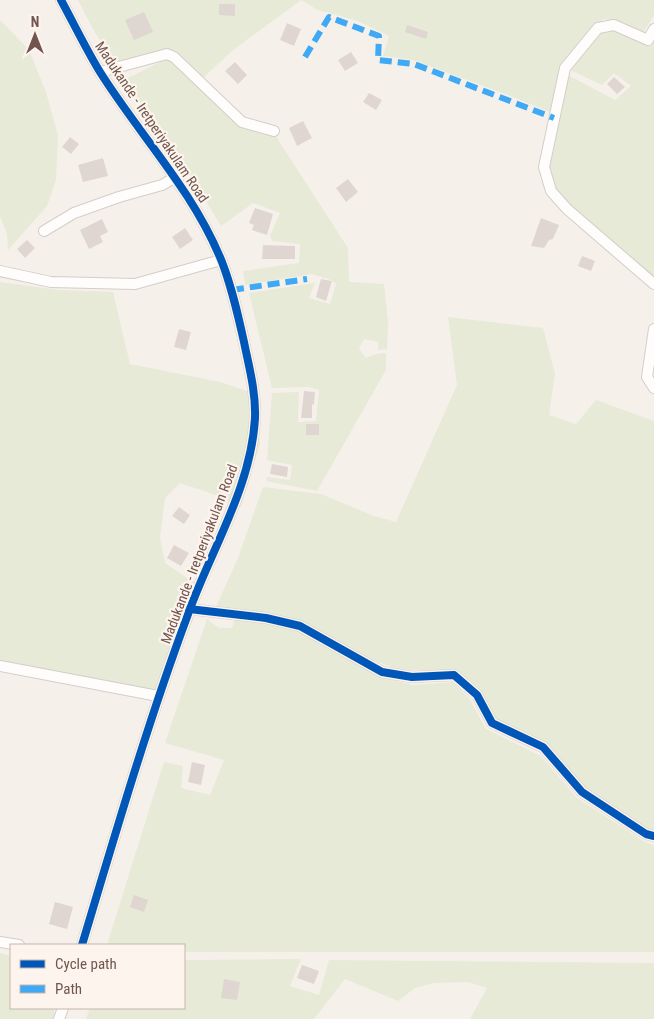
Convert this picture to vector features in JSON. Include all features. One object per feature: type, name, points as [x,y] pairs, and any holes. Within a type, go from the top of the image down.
[{"type":"street","name":"Madukande - Iretperiyakulam Road","points":[[61,0],[100,72],[176,177],[195,207],[221,260],[232,290],[254,387],[255,417],[251,450],[242,485],[189,609],[158,696],[82,944]]},
{"type":"street","points":[[654,29],[648,40],[614,25],[598,28],[564,68],[544,166],[551,191],[567,209],[654,284]]},
{"type":"street","points":[[100,72],[167,54],[174,57],[242,122],[274,131]]},
{"type":"street","points":[[44,231],[74,213],[119,197],[162,185],[176,177]]},
{"type":"street","points":[[0,271],[51,282],[135,284],[221,260]]},
{"type":"street","points":[[654,329],[647,377],[654,388]]},
{"type":"street","points":[[189,609],[266,618],[300,626],[382,672],[412,677],[454,674],[477,695],[492,723],[543,747],[582,792],[646,834],[654,836]]},
{"type":"street","points":[[0,666],[158,696]]},
{"type":"street","points":[[0,942],[13,944]]},
{"type":"green space","points":[[78,0],[301,0],[232,51],[203,78],[182,57],[165,51],[119,71],[93,29]]},
{"type":"green space","points":[[301,0],[654,0],[654,15],[643,33],[623,22],[604,19],[592,28],[583,37],[568,60],[550,112],[413,60],[383,56],[389,36],[358,21],[318,10]]},
{"type":"green space","points":[[0,20],[29,50],[46,92],[58,136],[56,180],[47,206],[8,250],[7,234],[0,216]]},
{"type":"green space","points":[[615,29],[652,44],[654,40],[654,279],[556,191],[548,165],[566,74],[615,100],[631,86],[614,73],[602,85],[568,69],[600,31]]},
{"type":"green space","points":[[168,58],[240,125],[275,135],[348,248],[349,282],[384,284],[388,322],[387,349],[378,350],[378,342],[364,339],[359,349],[366,358],[386,353],[386,370],[317,491],[266,481],[267,477],[290,480],[292,465],[267,460],[272,393],[299,392],[298,422],[316,421],[319,390],[308,387],[272,388],[249,293],[315,283],[309,298],[330,304],[336,284],[331,280],[312,274],[245,285],[243,271],[299,263],[300,244],[272,241],[270,236],[280,213],[253,203],[221,226],[124,80]]},
{"type":"green space","points":[[0,282],[59,290],[113,292],[130,364],[220,382],[256,394],[260,444],[241,507],[219,496],[180,483],[165,498],[160,538],[165,563],[199,586],[193,619],[164,693],[0,662]]},
{"type":"green space","points":[[448,317],[543,328],[555,373],[549,415],[576,424],[596,400],[654,421],[654,831],[647,829],[585,788],[544,744],[494,720],[453,670],[399,670],[373,660],[324,634],[244,614],[230,608],[215,609],[238,558],[263,487],[321,494],[374,516],[396,522],[457,385]]},
{"type":"green space","points":[[235,618],[300,628],[377,676],[413,685],[453,682],[469,698],[486,729],[541,756],[577,798],[645,842],[654,845],[654,952],[185,952],[185,944],[107,944],[164,762],[183,766],[181,788],[210,795],[224,760],[165,743],[207,619],[219,628],[232,628]]},
{"type":"green space","points":[[0,953],[10,956],[10,1009],[55,1009],[53,1019],[0,1019]]},
{"type":"green space","points":[[301,959],[290,986],[319,995],[329,960],[654,963],[654,1019],[470,1019],[487,988],[468,982],[434,983],[415,988],[398,1001],[345,979],[314,1019],[86,1019],[90,1009],[185,1009],[185,960]]},
{"type":"building","points":[[219,4],[235,4],[235,16],[219,15]]},
{"type":"building","points":[[144,12],[153,32],[134,40],[125,20]]},
{"type":"building","points":[[287,23],[301,29],[294,46],[280,40]]},
{"type":"building","points":[[407,25],[428,32],[426,39],[405,32]]},
{"type":"building","points":[[351,52],[358,63],[345,71],[338,60]]},
{"type":"building","points":[[235,62],[247,75],[238,84],[225,71]]},
{"type":"building","points":[[614,77],[625,87],[617,94],[607,84]]},
{"type":"building","points":[[369,93],[382,100],[376,110],[363,102]]},
{"type":"building","points":[[303,121],[312,138],[297,146],[289,128]]},
{"type":"building","points":[[70,137],[79,144],[71,154],[62,147]]},
{"type":"building","points":[[103,158],[108,176],[83,182],[78,165]]},
{"type":"building","points":[[348,179],[358,192],[346,202],[336,188]]},
{"type":"building","points":[[255,208],[273,214],[267,235],[252,230],[254,225],[249,223]]},
{"type":"building","points":[[541,218],[559,225],[553,239],[549,240],[544,248],[531,246]]},
{"type":"building","points":[[102,219],[108,232],[100,236],[103,242],[89,249],[80,230]]},
{"type":"building","points":[[185,228],[193,240],[180,249],[172,237]]},
{"type":"building","points":[[27,240],[35,248],[25,258],[17,249]]},
{"type":"building","points":[[263,245],[295,246],[295,259],[262,259]]},
{"type":"building","points":[[582,256],[595,261],[591,271],[578,266]]},
{"type":"building","points":[[321,279],[332,281],[326,301],[316,297]]},
{"type":"building","points":[[179,329],[191,332],[186,350],[174,347]]},
{"type":"building","points":[[304,391],[315,392],[314,405],[312,404],[312,418],[301,418]]},
{"type":"building","points":[[306,424],[319,424],[319,435],[306,435]]},
{"type":"building","points":[[272,464],[288,467],[287,477],[270,474]]},
{"type":"building","points":[[179,507],[190,515],[184,524],[172,516]]},
{"type":"building","points":[[174,545],[189,553],[181,566],[167,558]]},
{"type":"building","points":[[192,762],[205,765],[201,785],[188,782]]},
{"type":"building","points":[[134,895],[148,900],[144,912],[130,907]]},
{"type":"building","points":[[55,902],[73,907],[67,929],[49,924]]},
{"type":"building","points":[[302,965],[319,971],[314,984],[297,978]]},
{"type":"building","points":[[224,979],[240,982],[237,1000],[221,998]]},
{"type":"marked path","points":[[305,57],[329,17],[379,36],[378,60],[414,64],[554,118]]},
{"type":"marked path","points":[[232,290],[307,279]]},
{"type":"cycle path","points":[[61,0],[100,72],[166,164],[210,236],[229,282],[250,370],[255,408],[252,444],[238,495],[196,592],[158,698],[82,944]]},
{"type":"cycle path","points":[[189,609],[266,618],[300,626],[382,672],[412,677],[454,675],[477,695],[492,723],[543,747],[582,792],[646,834],[654,836]]}]
